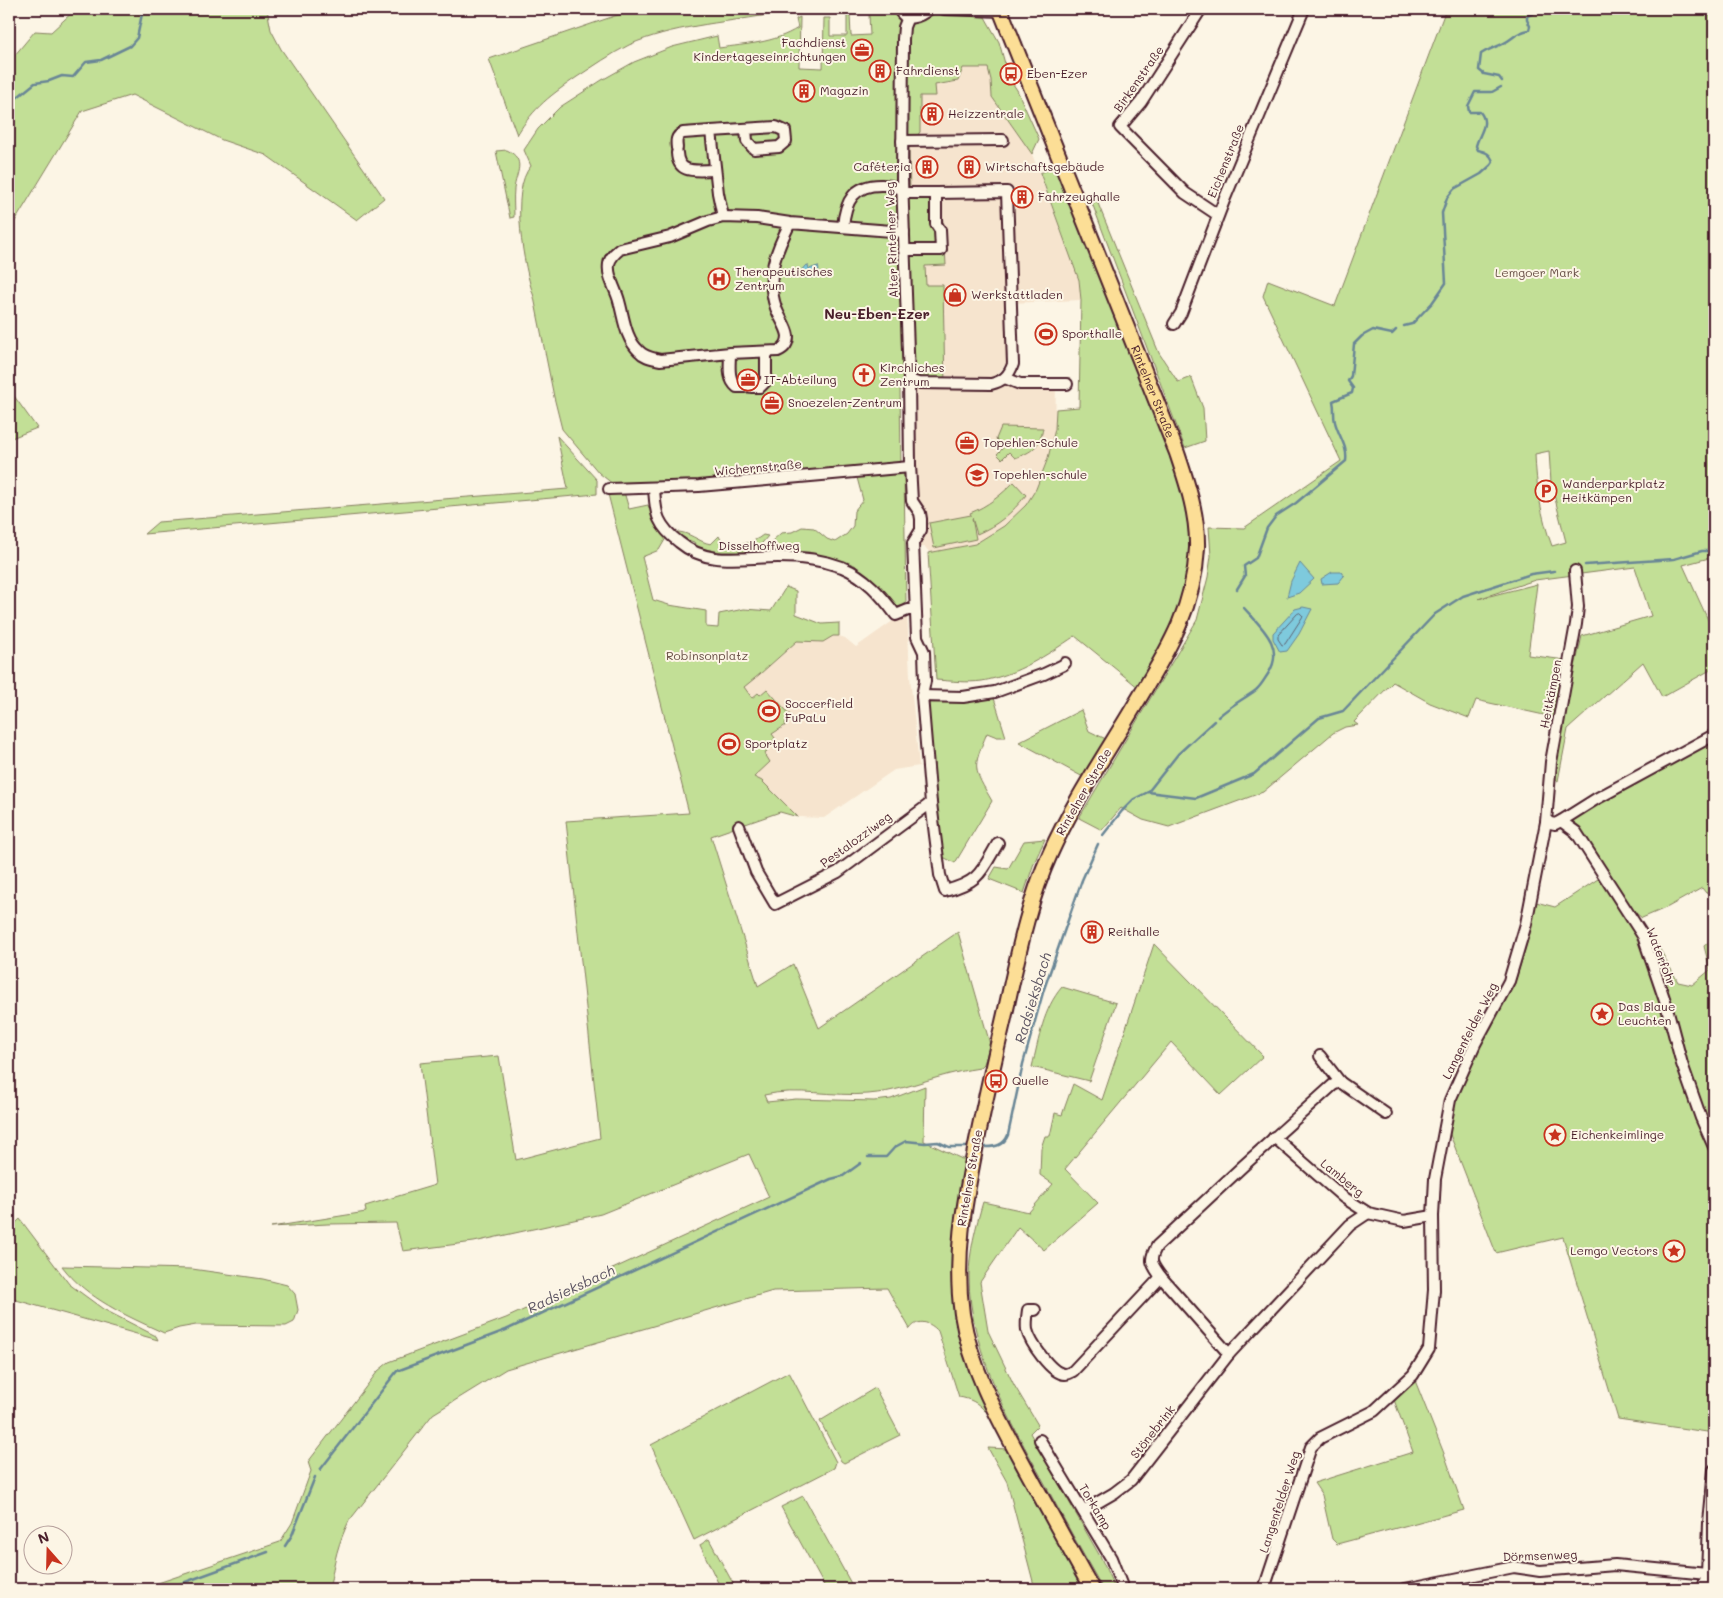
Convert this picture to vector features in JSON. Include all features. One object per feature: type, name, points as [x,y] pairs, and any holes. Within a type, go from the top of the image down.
[{"type":"main road","name":"Rintelner Straße","points":[[1004,10],[1177,452],[1192,499],[1196,527],[1197,546],[1194,573],[1188,602],[1176,635],[1080,796],[1050,854],[1035,894],[1021,942],[991,1073],[965,1201],[958,1250],[962,1312],[967,1339],[986,1392],[1092,1589]]},
{"type":"street","points":[[899,9],[901,13],[908,17],[917,17],[929,9]]},
{"type":"street","points":[[944,9],[1004,10]]},
{"type":"street","name":"Birkenstraße","points":[[1201,9],[1140,102],[1120,127],[1185,192],[1218,215]]},
{"type":"street","name":"Eichenstraße","points":[[1174,324],[1181,313],[1218,215],[1304,9]]},
{"type":"street","name":"Alter Rintelner Weg","points":[[908,17],[904,27],[902,141],[904,250],[912,500],[920,513],[921,519],[921,530],[913,543],[917,637],[924,652],[926,680],[922,696]]},
{"type":"street","points":[[715,170],[684,169],[680,166],[677,162],[676,139],[679,135],[683,133],[746,129]]},
{"type":"street","points":[[712,131],[715,170],[723,217]]},
{"type":"street","points":[[902,141],[1003,140]]},
{"type":"street","points":[[843,227],[849,199],[864,188],[883,185],[903,191],[936,193],[1007,192],[1013,364],[1011,371],[1005,378],[991,384],[918,383],[909,380]]},
{"type":"street","points":[[904,250],[941,250],[940,230],[936,224],[936,193]]},
{"type":"street","points":[[790,223],[774,259],[772,285],[774,302],[788,334],[788,340],[783,349],[778,351],[730,353],[660,360],[640,353],[631,342],[610,277],[609,265],[615,253],[620,249],[670,237],[708,221],[723,217],[757,218],[790,223],[904,232]]},
{"type":"street","points":[[730,353],[730,376],[732,382],[737,387],[760,387],[766,381],[766,352]]},
{"type":"street","points":[[1005,378],[1020,384],[1067,384]]},
{"type":"street","name":"Wichernstraße","points":[[609,489],[654,489],[910,467]]},
{"type":"street","name":"Disselhoffweg","points":[[654,489],[657,512],[662,524],[672,536],[695,554],[711,558],[779,557],[805,559],[834,565],[852,572],[868,582],[884,598],[896,615],[908,610],[915,610]]},
{"type":"street","name":"Heitkämpen","points":[[1546,822],[1551,762],[1578,608],[1575,571]]},
{"type":"street","points":[[998,843],[978,876],[960,887],[945,891],[940,875],[931,803],[922,696],[963,697],[995,692],[1057,668],[1065,663]]},
{"type":"street","points":[[1546,822],[1554,824],[1562,820],[1603,795],[1714,735]]},
{"type":"street","name":"Pestalozziweg","points":[[739,826],[756,872],[774,904],[838,872],[931,803]]},
{"type":"street","name":"Waterfohr","points":[[1562,820],[1576,832],[1643,936],[1666,1004],[1685,1072],[1714,1147]]},
{"type":"street","name":"Langenfelder Weg","points":[[1264,1589],[1311,1447],[1320,1438],[1374,1411],[1413,1375],[1429,1349],[1434,1290],[1432,1216],[1434,1179],[1450,1100],[1475,1044],[1509,981],[1526,924],[1546,822]]},
{"type":"street","points":[[1320,1056],[1340,1082],[1386,1114]]},
{"type":"street","points":[[1229,1354],[1161,1277],[1151,1260],[1152,1254],[1157,1246],[1274,1137],[1333,1085],[1340,1082]]},
{"type":"street","name":"Lamberg","points":[[1274,1137],[1343,1197],[1368,1213],[1404,1221],[1432,1216]]},
{"type":"street","name":"Stönebrink","points":[[1083,1511],[1114,1493],[1131,1480],[1229,1354],[1350,1225],[1368,1213]]},
{"type":"street","points":[[1035,1310],[1028,1310],[1026,1318],[1026,1328],[1032,1343],[1057,1372],[1068,1374],[1073,1371],[1161,1277]]},
{"type":"street","name":"Torkamp","points":[[1040,1440],[1111,1558],[1123,1589]]},
{"type":"street","points":[[1703,1589],[1708,1574],[1709,1523],[1714,1470]]},
{"type":"street","name":"Dörmsenweg","points":[[1405,1589],[1514,1567],[1540,1571],[1616,1566],[1708,1574]]},
{"type":"shaded area","points":[[963,68],[989,68],[992,97],[1032,154],[1079,280],[1081,300],[1009,303],[1011,357],[994,379],[945,381],[943,285],[926,286],[925,266],[946,265],[910,196],[909,146],[920,132],[920,96],[935,85],[947,84]]},
{"type":"shaded area","name":"Topehlen-schule","points":[[1005,382],[1056,384],[1055,429],[1048,458],[1036,489],[1026,505],[1004,526],[975,544],[930,553],[925,547],[917,548],[924,534],[922,507],[915,497],[911,386]]},
{"type":"shaded area","points":[[907,611],[910,676],[919,766],[894,770],[824,818],[798,817],[762,781],[754,778],[696,722],[760,674],[797,641],[822,642],[833,636],[839,636],[845,638],[856,647]]},
{"type":"green space","points":[[76,9],[267,9],[271,30],[281,49],[384,198],[357,220],[266,155],[222,140],[132,95],[82,111],[9,231],[9,62],[35,31],[51,32]]},
{"type":"green space","points":[[635,9],[779,9],[767,15],[662,33],[629,45],[596,64],[551,96],[523,125],[517,135],[489,59]]},
{"type":"green space","name":"Lemgoer Mark","points":[[1446,9],[1714,9],[1714,558],[1683,565],[1714,633],[1714,668],[1662,697],[1643,662],[1568,729],[1558,781],[1554,779],[1561,729],[1582,636],[1651,616],[1635,567],[1535,580],[1478,599],[1537,584],[1528,655],[1565,660],[1553,717],[1476,700],[1469,718],[1430,703],[1393,682],[1354,722],[1358,725],[1345,727],[1333,733],[1263,792],[1169,827],[1143,820],[1121,808],[1102,830],[1079,818],[1197,620],[1208,577],[1211,556],[1209,527],[1244,528],[1341,461],[1263,296],[1268,280],[1335,306]],"holes":[[[1549,451],[1551,483],[1566,542],[1552,546],[1540,501],[1535,454]]]},
{"type":"green space","points":[[929,13],[985,17],[999,42],[1009,78],[1017,90],[1039,139],[1032,154],[992,97],[988,68],[963,68],[958,81],[935,85],[936,96],[920,96],[920,132],[909,146],[910,196],[940,197],[946,265],[925,266],[926,285],[943,285],[945,387],[900,386],[901,466],[633,486],[613,484],[599,473],[562,429],[526,268],[520,230],[520,210],[524,177],[531,166],[524,150],[538,129],[560,107],[602,80],[634,62],[672,47],[717,36],[719,48],[770,40],[798,28],[796,19],[800,17],[799,67],[823,68],[824,18],[830,18],[830,36],[847,36],[847,15],[850,15],[851,36],[870,35],[869,14],[897,14],[900,21],[915,20]]},
{"type":"green space","points":[[507,150],[517,158],[519,163],[514,189],[514,217],[510,218],[496,151]]},
{"type":"green space","points":[[1062,164],[1164,433],[1181,485],[1189,539],[1186,584],[1177,615],[1139,688],[1075,636],[1031,663],[995,678],[971,682],[936,680],[928,553],[975,544],[1004,526],[1026,505],[1036,489],[1048,458],[1055,429],[1056,409],[1079,407],[1081,300],[1079,280],[1040,173]]},
{"type":"green space","points":[[1097,201],[1159,353],[1178,382],[1191,377],[1203,408],[1205,441],[1185,448],[1092,203]]},
{"type":"green space","points":[[9,389],[37,428],[9,439]]},
{"type":"green space","points":[[1001,427],[1043,428],[1040,440],[1031,451],[1015,458],[1009,452],[1002,459],[997,454],[1004,447],[996,439]]},
{"type":"green space","points":[[557,436],[597,480],[597,494],[144,534],[158,522],[568,489]]},
{"type":"green space","points":[[904,472],[906,603],[902,606],[895,607],[855,565],[848,565],[809,552],[773,551],[772,541],[781,533],[792,532],[802,527],[814,528],[827,539],[835,542],[847,534],[853,526],[854,511],[863,500],[856,474]]},
{"type":"green space","points":[[1014,482],[1026,495],[1004,518],[992,527],[977,534],[972,518],[976,539],[934,548],[929,523],[971,515],[970,513],[994,500]]},
{"type":"green space","name":"Robinsonplatz","points":[[624,492],[629,509],[648,505],[656,526],[666,538],[659,550],[642,557],[653,600],[669,605],[706,611],[706,627],[718,628],[719,614],[744,609],[771,611],[786,587],[796,591],[796,614],[822,624],[839,623],[839,636],[833,636],[823,642],[797,641],[744,687],[752,698],[758,693],[760,695],[767,689],[792,717],[785,723],[786,725],[772,734],[775,738],[765,754],[770,762],[754,777],[762,781],[798,817],[780,812],[711,836],[758,986],[793,964],[819,1028],[958,932],[990,1044],[984,1064],[980,1068],[877,1093],[855,1095],[790,1092],[764,1095],[767,1102],[796,1099],[874,1101],[891,1099],[925,1086],[924,1141],[962,1159],[968,1159],[958,1214],[952,1268],[955,1306],[988,1410],[985,1411],[973,1401],[959,1397],[938,1331],[924,1322],[917,1323],[910,1329],[887,1288],[773,1291],[506,1369],[433,1414],[349,1521],[337,1553],[331,1589],[140,1589],[280,1542],[292,1523],[311,1471],[308,1462],[378,1371],[389,1362],[506,1318],[769,1197],[749,1154],[601,1214],[474,1242],[403,1251],[396,1223],[271,1227],[366,1212],[365,1206],[435,1185],[420,1063],[499,1056],[516,1160],[600,1138],[566,821],[689,813],[608,494]]},
{"type":"green space","points":[[675,532],[685,533],[711,544],[719,536],[724,546],[745,544],[763,535],[768,536],[757,549],[742,552],[722,552],[696,546],[694,542],[684,539]]},
{"type":"green space","points":[[994,698],[1006,737],[997,737],[987,733],[977,762],[981,782],[992,801],[955,863],[941,856],[928,703],[962,702]]},
{"type":"green space","points":[[1081,710],[1089,731],[1108,740],[1083,777],[1019,742]]},
{"type":"green space","points":[[1714,740],[1714,889],[1706,893],[1702,888],[1668,907],[1642,918],[1631,909],[1570,820],[1614,793]]},
{"type":"green space","points":[[1045,839],[1034,863],[1024,893],[989,879],[996,867],[1008,869],[1024,841]]},
{"type":"green space","points":[[1601,877],[1643,942],[1704,1129],[1714,1153],[1714,1433],[1618,1419],[1563,1237],[1496,1253],[1449,1132],[1455,1101],[1472,1058],[1491,1028],[1516,979],[1530,933],[1536,902],[1555,907]]},
{"type":"green space","points":[[1652,935],[1678,982],[1692,985],[1710,970],[1704,946],[1709,942],[1714,946],[1714,1142],[1705,1121],[1647,939]]},
{"type":"green space","points":[[1154,944],[1263,1056],[1221,1095],[1171,1042],[1065,1169],[1098,1203],[1044,1250],[1018,1227],[980,1282],[988,1331],[1014,1385],[1038,1425],[1030,1433],[1101,1558],[1115,1589],[1103,1589],[1018,1434],[994,1384],[976,1331],[971,1304],[969,1268],[973,1239],[983,1202],[1029,1212],[1053,1184],[1040,1175],[1041,1148],[1045,1136],[1050,1136],[1055,1113],[1062,1115],[1073,1084],[1102,1100]]},
{"type":"green space","points":[[1062,987],[1116,1003],[1089,1081],[1032,1067],[1046,1015]]},
{"type":"green space","points":[[20,1219],[69,1284],[103,1309],[156,1336],[158,1340],[9,1298],[9,1230]]},
{"type":"green space","points":[[62,1266],[192,1269],[263,1279],[287,1285],[295,1294],[298,1310],[294,1322],[286,1326],[196,1325],[164,1333],[108,1305],[83,1288]]},
{"type":"green space","points":[[789,1372],[836,1462],[834,1468],[694,1540],[651,1445]]},
{"type":"green space","points":[[1414,1378],[1464,1510],[1337,1544],[1332,1539],[1322,1495],[1314,1483],[1413,1452],[1393,1397]]},
{"type":"green space","points":[[875,1388],[900,1435],[844,1463],[841,1461],[820,1421]]},
{"type":"green space","points":[[988,1448],[1008,1449],[1082,1589],[1035,1589],[1007,1482]]},
{"type":"green space","points":[[803,1496],[854,1589],[826,1589],[781,1507]]},
{"type":"green space","points":[[709,1539],[736,1589],[721,1589],[700,1545]]},
{"type":"water","points":[[808,265],[809,269],[818,266],[817,276],[804,277],[800,272]]},
{"type":"water","points":[[1300,563],[1314,579],[1299,593],[1287,597],[1291,581]]},
{"type":"water","points":[[1332,572],[1341,572],[1344,576],[1338,583],[1322,584],[1321,579]]},
{"type":"water","points":[[1303,607],[1312,609],[1299,634],[1287,651],[1280,652],[1273,639],[1273,633],[1295,609]]},
{"type":"waterway","points":[[9,104],[35,83],[49,81],[62,76],[73,77],[86,62],[101,60],[130,46],[137,38],[143,9]]},
{"type":"waterway","name":"Radsieksbach","points":[[1502,81],[1499,77],[1484,74],[1479,70],[1481,54],[1521,32],[1529,30],[1530,26],[1527,16],[1539,9]]},
{"type":"waterway","name":"Radsieksbach","points":[[1404,326],[1412,324],[1432,303],[1446,283],[1442,213],[1447,198],[1454,189],[1481,174],[1493,162],[1489,155],[1478,150],[1476,146],[1484,125],[1483,116],[1480,112],[1469,112],[1468,106],[1475,92],[1492,92],[1501,87]]},
{"type":"waterway","name":"Radsieksbach","points":[[1237,589],[1245,576],[1244,566],[1256,558],[1267,528],[1276,516],[1296,503],[1346,461],[1344,445],[1334,419],[1333,401],[1352,393],[1353,388],[1348,381],[1351,376],[1354,344],[1362,336],[1373,330],[1392,334],[1396,330]]},
{"type":"waterway","points":[[1585,565],[1674,559],[1702,551],[1714,551]]},
{"type":"waterway","points":[[1148,792],[1196,798],[1254,774],[1319,718],[1343,711],[1435,614],[1463,596],[1531,574],[1554,571]]},
{"type":"waterway","name":"Radsieksbach","points":[[1218,717],[1258,688],[1273,664],[1273,646],[1269,638],[1244,608]]},
{"type":"waterway","name":"Radsieksbach","points":[[1103,835],[1122,811],[1134,799],[1148,792],[1178,754],[1214,721]]},
{"type":"waterway","name":"Radsieksbach","points":[[986,1147],[999,1145],[1008,1135],[1023,1064],[1044,989],[1082,880],[1098,844]]},
{"type":"waterway","name":"Radsieksbach","points":[[868,1157],[886,1157],[895,1147],[906,1141],[938,1142],[949,1147],[967,1147]]},
{"type":"waterway","name":"Radsieksbach","points":[[320,1470],[397,1371],[506,1330],[831,1179],[843,1176],[861,1163]]},
{"type":"waterway","name":"Radsieksbach","points":[[285,1546],[292,1535],[315,1477]]},
{"type":"waterway","name":"Radsieksbach","points":[[166,1589],[268,1552]]},
{"type":"place","name":"Fachdienst Kindertageseinrichtungen","points":[[862,50]]},
{"type":"place","name":"Fahrdienst","points":[[880,71]]},
{"type":"place","name":"Eben-Ezer","points":[[1011,74]]},
{"type":"place","name":"Magazin","points":[[804,91]]},
{"type":"place","name":"Heizzentrale","points":[[932,114]]},
{"type":"place","name":"Caféteria","points":[[927,167]]},
{"type":"place","name":"Wirtschaftsgebäude","points":[[969,167]]},
{"type":"place","name":"Fahrzeughalle","points":[[1022,197]]},
{"type":"place","name":"Therapeutisches Zentrum","points":[[719,279]]},
{"type":"place","name":"Werkstattladen","points":[[955,295]]},
{"type":"place","name":"Sporthalle","points":[[1046,334]]},
{"type":"place","name":"Kirchliches Zentrum","points":[[864,375]]},
{"type":"place","name":"IT-Abteilung","points":[[748,380]]},
{"type":"place","name":"Snoezelen-Zentrum","points":[[772,403]]},
{"type":"place","name":"Topehlen-Schule","points":[[967,443]]},
{"type":"place","name":"Topehlen-schule","points":[[977,475]]},
{"type":"place","name":"Wanderparkplatz Heitkämpen","points":[[1546,491]]},
{"type":"place","name":"Soccerfield FuPaLu","points":[[769,711]]},
{"type":"place","name":"Sportplatz","points":[[729,744]]},
{"type":"place","name":"Reithalle","points":[[1092,932]]},
{"type":"place","name":"Das Blaue Leuchten","points":[[1602,1014]]},
{"type":"place","name":"Quelle","points":[[996,1081]]},
{"type":"place","name":"Eichenkeimlinge","points":[[1555,1135]]},
{"type":"place","name":"Lemgo Vectors","points":[[1674,1251]]},
{"type":"district","name":"Neu-Eben-Ezer","points":[[877,314]]}]
